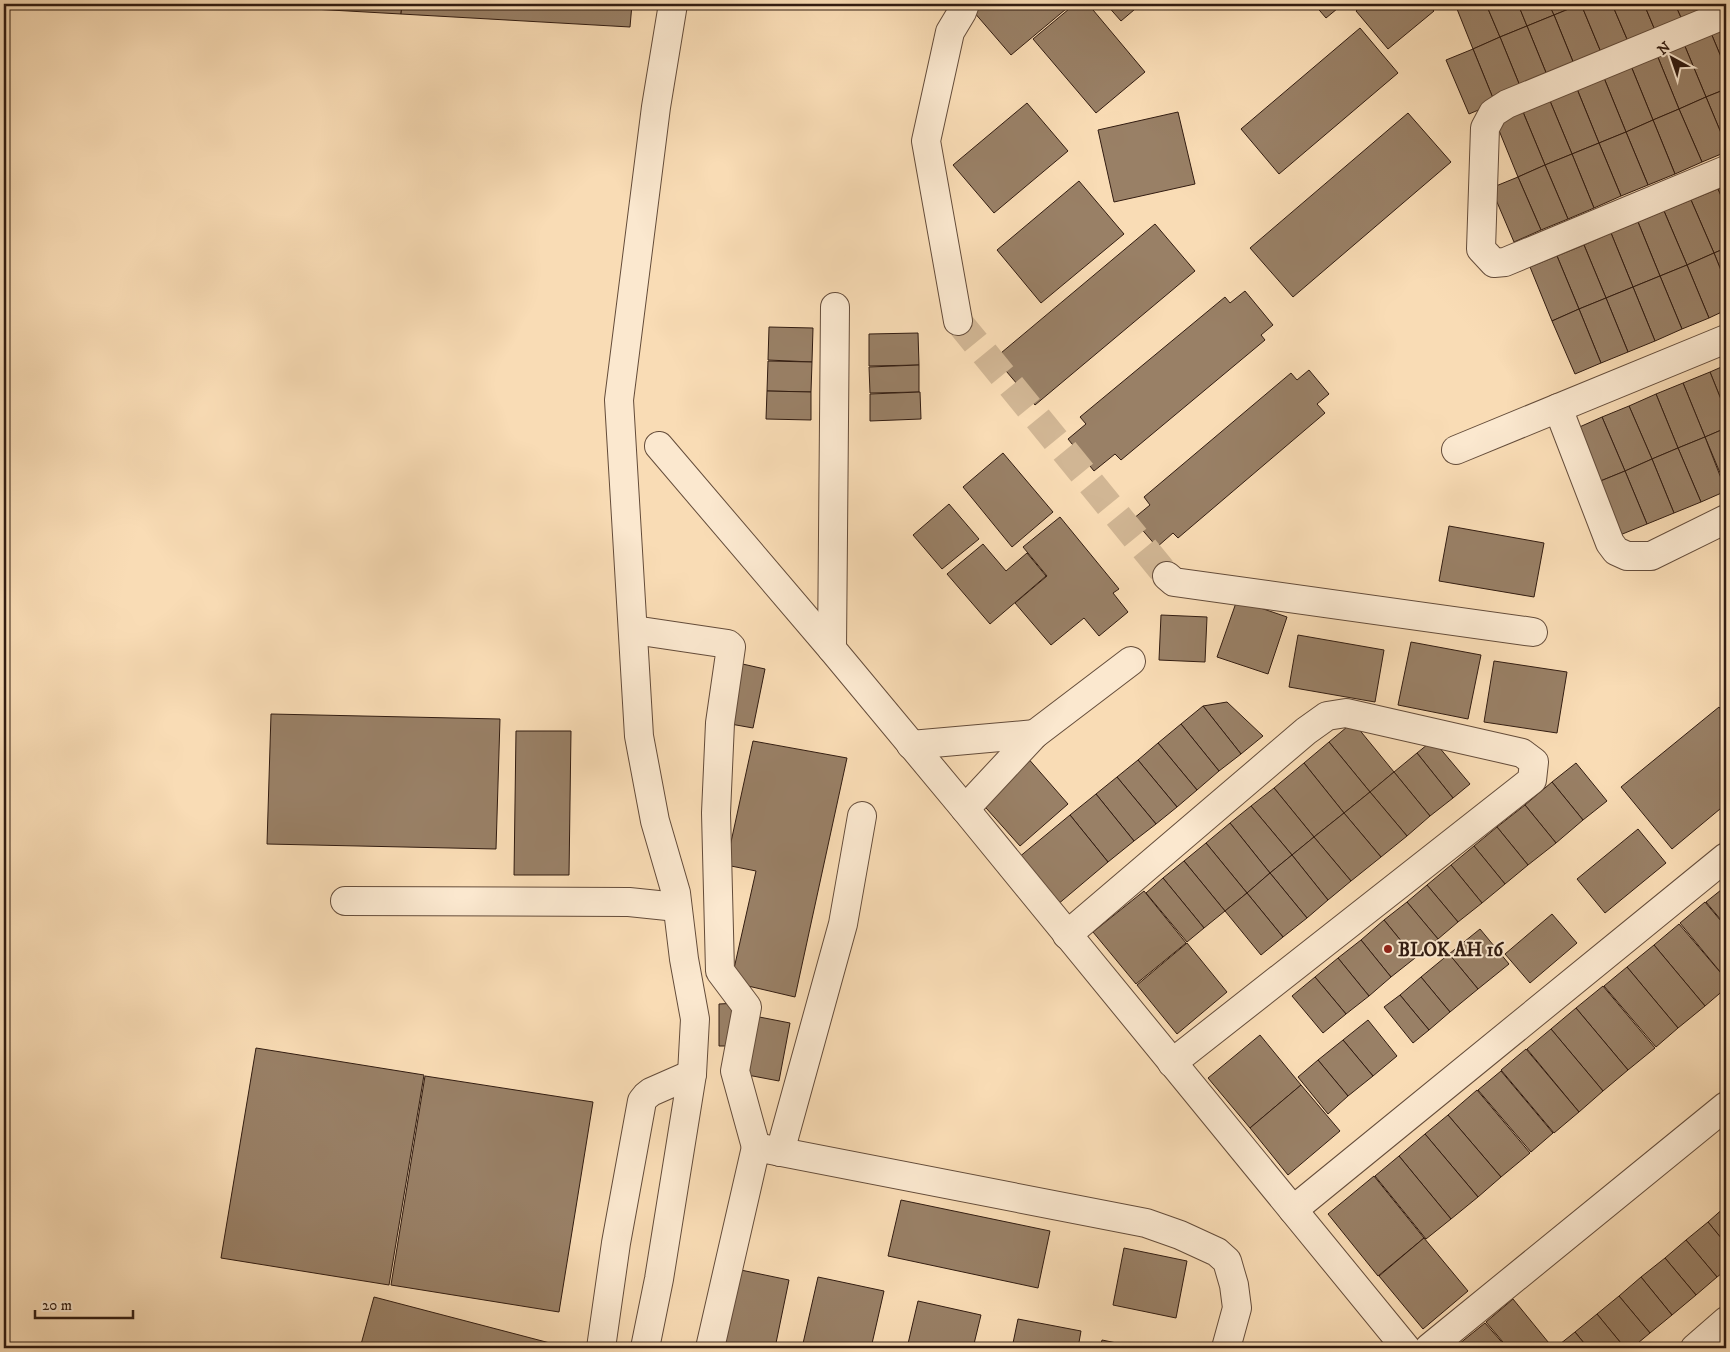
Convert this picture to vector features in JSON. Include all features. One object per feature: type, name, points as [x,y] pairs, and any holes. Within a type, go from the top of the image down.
[{"type":"street","points":[[645,1348],[659,1279],[692,1074],[695,1019],[676,893],[655,822],[639,736],[619,400],[656,107],[672,4]]},
{"type":"street","points":[[958,321],[926,141],[950,32],[965,4]]},
{"type":"street","points":[[1726,14],[1507,104],[1492,113],[1485,128],[1481,249],[1494,264],[1505,262],[1726,170]]},
{"type":"street","points":[[832,649],[835,307]]},
{"type":"street","points":[[1456,450],[1726,339]]},
{"type":"street","points":[[1558,408],[1610,542],[1616,551],[1627,556],[1651,556],[1726,519]]},
{"type":"street","points":[[659,446],[965,809],[1406,1348]]},
{"type":"street","points":[[1167,576],[1174,582],[1533,632]]},
{"type":"street","points":[[634,630],[728,644],[730,646],[720,723],[716,813],[720,971],[747,1007],[736,1072],[768,1149]]},
{"type":"street","points":[[965,809],[1035,734],[1131,661]]},
{"type":"street","points":[[1067,935],[1306,731],[1328,716],[1346,713],[1522,753],[1534,762],[1532,780],[1172,1063]]},
{"type":"street","points":[[911,745],[1035,734]]},
{"type":"street","points":[[710,1348],[768,1149],[843,924],[862,816]]},
{"type":"street","points":[[1293,1210],[1726,857]]},
{"type":"street","points":[[345,901],[629,902],[677,907]]},
{"type":"street","points":[[601,1348],[616,1243],[642,1101],[651,1092],[692,1074]]},
{"type":"street","points":[[1429,1348],[1726,1106]]},
{"type":"street","points":[[768,1149],[1146,1224],[1188,1238],[1217,1252],[1226,1261],[1234,1285],[1237,1308],[1226,1348]]},
{"type":"street","points":[[1695,1348],[1726,1321]]},
{"type":"building","points":[[296,4],[402,4],[401,14],[295,8]]},
{"type":"building","points":[[402,4],[632,4],[630,27],[401,14]]},
{"type":"building","points":[[981,4],[1072,4],[1011,55],[973,11]]},
{"type":"building","points":[[1075,4],[1088,4],[1145,72],[1096,113],[1033,39]]},
{"type":"building","points":[[1106,4],[1141,4],[1121,21]]},
{"type":"building","points":[[1314,4],[1343,4],[1326,18]]},
{"type":"building","points":[[1364,4],[1428,4],[1434,11],[1388,49],[1356,11]]},
{"type":"building","points":[[1455,4],[1486,4],[1500,37],[1473,49]]},
{"type":"building","points":[[1486,4],[1518,4],[1527,26],[1500,37]]},
{"type":"building","points":[[1518,4],[1549,4],[1554,15],[1527,26]]},
{"type":"building","points":[[1549,4],[1581,4],[1554,15]]},
{"type":"building","points":[[1581,4],[1603,57],[1576,69],[1554,15]]},
{"type":"building","points":[[1581,4],[1612,4],[1630,46],[1603,57]]},
{"type":"building","points":[[1612,4],[1644,4],[1657,35],[1630,46]]},
{"type":"building","points":[[1644,4],[1675,4],[1684,24],[1657,35]]},
{"type":"building","points":[[1675,4],[1707,4],[1711,12],[1684,24]]},
{"type":"building","points":[[1554,15],[1576,69],[1549,80],[1527,26]]},
{"type":"building","points":[[1527,26],[1549,80],[1522,91],[1500,37]]},
{"type":"building","points":[[1726,26],[1726,69],[1711,33]]},
{"type":"building","points":[[1360,28],[1398,73],[1279,174],[1241,129]]},
{"type":"building","points":[[1711,33],[1726,69],[1726,89],[1706,97],[1684,44]]},
{"type":"building","points":[[1500,37],[1522,91],[1495,103],[1473,49]]},
{"type":"building","points":[[1684,44],[1706,97],[1679,109],[1657,55]]},
{"type":"building","points":[[1473,49],[1495,103],[1469,114],[1446,60]]},
{"type":"building","points":[[1657,55],[1679,109],[1653,120],[1631,66]]},
{"type":"building","points":[[1631,66],[1653,120],[1626,132],[1604,78]]},
{"type":"building","points":[[1604,78],[1626,132],[1599,143],[1577,89]]},
{"type":"building","points":[[1577,89],[1599,143],[1572,154],[1550,101]]},
{"type":"building","points":[[1726,89],[1726,145],[1706,97]]},
{"type":"building","points":[[1706,97],[1726,145],[1726,152],[1702,162],[1679,109]]},
{"type":"building","points":[[1550,101],[1572,154],[1545,165],[1523,112]]},
{"type":"building","points":[[1027,103],[1068,151],[994,213],[953,165]]},
{"type":"building","points":[[1679,109],[1702,162],[1675,174],[1653,120]]},
{"type":"building","points":[[1178,112],[1195,184],[1114,202],[1098,130]]},
{"type":"building","points":[[1523,112],[1545,165],[1518,177],[1496,123]]},
{"type":"building","points":[[1408,113],[1451,162],[1293,297],[1250,248]]},
{"type":"building","points":[[1653,120],[1675,174],[1648,185],[1626,132]]},
{"type":"building","points":[[1626,132],[1648,185],[1621,196],[1599,143]]},
{"type":"building","points":[[1599,143],[1621,196],[1594,208],[1572,154]]},
{"type":"building","points":[[1572,154],[1594,208],[1568,219],[1545,165]]},
{"type":"building","points":[[1545,165],[1568,219],[1541,230],[1518,177]]},
{"type":"building","points":[[1518,177],[1541,230],[1514,242],[1491,188]]},
{"type":"building","points":[[1079,181],[1124,234],[1041,303],[997,250]]},
{"type":"building","points":[[1726,185],[1726,208],[1718,189]]},
{"type":"building","points":[[1718,189],[1726,208],[1726,248],[1714,253],[1691,200]]},
{"type":"building","points":[[1691,200],[1714,253],[1687,265],[1664,211]]},
{"type":"building","points":[[1664,211],[1687,265],[1660,276],[1638,222]]},
{"type":"building","points":[[1638,222],[1660,276],[1633,287],[1611,233]]},
{"type":"building","points":[[1155,224],[1195,271],[1035,405],[995,358]]},
{"type":"building","points":[[1611,233],[1633,287],[1606,298],[1584,245]]},
{"type":"building","points":[[1584,245],[1606,298],[1579,309],[1557,256]]},
{"type":"building","points":[[1726,248],[1726,283],[1714,253]]},
{"type":"building","points":[[1714,253],[1726,283],[1726,310],[1709,318],[1687,265]]},
{"type":"building","points":[[1557,256],[1579,309],[1552,321],[1530,267]]},
{"type":"building","points":[[1687,265],[1709,318],[1682,329],[1660,276]]},
{"type":"building","points":[[1660,276],[1682,329],[1655,341],[1633,287]]},
{"type":"building","points":[[1633,287],[1655,341],[1628,352],[1606,298]]},
{"type":"building","points":[[1245,291],[1273,325],[1261,335],[1265,340],[1121,460],[1115,454],[1094,471],[1068,439],[1086,424],[1080,417],[1225,297],[1230,303]]},
{"type":"building","points":[[1606,298],[1628,352],[1601,363],[1579,309]]},
{"type":"building","points":[[1579,309],[1601,363],[1575,374],[1552,321]]},
{"type":"building","points":[[769,327],[813,328],[812,362],[768,360]]},
{"type":"building","points":[[918,333],[919,365],[869,366],[869,334]]},
{"type":"building","points":[[768,361],[812,362],[811,392],[767,391]]},
{"type":"building","points":[[919,365],[919,392],[870,393],[869,367]]},
{"type":"building","points":[[1726,365],[1726,412],[1710,372]]},
{"type":"building","points":[[1309,370],[1329,394],[1317,404],[1325,413],[1178,538],[1173,533],[1157,547],[1133,519],[1150,505],[1144,497],[1291,373],[1297,380]]},
{"type":"building","points":[[1710,372],[1726,412],[1726,428],[1705,437],[1683,383]]},
{"type":"building","points":[[1683,383],[1705,437],[1678,448],[1656,394]]},
{"type":"building","points":[[767,391],[811,392],[811,420],[766,419]]},
{"type":"building","points":[[920,392],[921,419],[870,421],[870,394]]},
{"type":"building","points":[[1656,394],[1678,448],[1652,459],[1629,406]]},
{"type":"building","points":[[1629,406],[1652,459],[1625,471],[1602,417]]},
{"type":"building","points":[[1602,417],[1625,471],[1598,482],[1575,429]]},
{"type":"building","points":[[1726,428],[1726,487],[1705,437]]},
{"type":"building","points":[[1705,437],[1726,491],[1701,502],[1678,448]]},
{"type":"building","points":[[1678,448],[1701,502],[1674,513],[1652,459]]},
{"type":"building","points":[[1003,453],[1053,512],[1012,547],[963,487]]},
{"type":"building","points":[[1652,459],[1674,513],[1647,524],[1625,471]]},
{"type":"building","points":[[1625,471],[1647,524],[1620,535],[1598,482]]},
{"type":"building","points":[[949,504],[979,539],[942,569],[913,535]]},
{"type":"building","points":[[1060,517],[1119,589],[1113,593],[1128,612],[1099,636],[1084,618],[1051,645],[1015,603],[1047,576],[1023,547]]},
{"type":"building","points":[[1449,526],[1544,543],[1534,597],[1439,581]]},
{"type":"building","points":[[983,544],[1006,571],[1027,553],[1046,576],[990,624],[947,574]]},
{"type":"building","points":[[1237,600],[1287,617],[1268,674],[1217,657]]},
{"type":"building","points":[[1161,615],[1207,617],[1205,662],[1159,660]]},
{"type":"building","points":[[1298,635],[1384,650],[1375,702],[1289,687]]},
{"type":"building","points":[[1411,642],[1481,655],[1468,719],[1398,705]]},
{"type":"building","points":[[1494,661],[1567,672],[1557,733],[1484,722]]},
{"type":"building","points":[[738,663],[765,669],[753,728],[725,723]]},
{"type":"building","points":[[1227,702],[1263,736],[1241,754],[1203,706]]},
{"type":"building","points":[[1203,706],[1241,754],[1219,771],[1181,724]]},
{"type":"building","points":[[1719,707],[1726,716],[1726,804],[1672,849],[1621,787]]},
{"type":"building","points":[[271,714],[500,719],[496,849],[267,844]]},
{"type":"building","points":[[1353,722],[1394,772],[1370,792],[1329,742]]},
{"type":"building","points":[[1181,724],[1219,771],[1197,790],[1158,743]]},
{"type":"building","points":[[516,731],[571,731],[569,875],[514,875]]},
{"type":"building","points":[[1433,740],[1470,784],[1453,798],[1417,753]]},
{"type":"building","points":[[753,741],[847,758],[795,997],[731,982],[756,871],[726,865]]},
{"type":"building","points":[[1329,742],[1370,792],[1344,813],[1304,763]]},
{"type":"building","points":[[1158,743],[1197,790],[1177,807],[1138,760]]},
{"type":"building","points":[[1417,753],[1453,798],[1430,816],[1394,772]]},
{"type":"building","points":[[1026,756],[1068,804],[1020,846],[978,799]]},
{"type":"building","points":[[1138,760],[1177,807],[1156,824],[1117,777]]},
{"type":"building","points":[[1304,763],[1344,813],[1314,837],[1274,788]]},
{"type":"building","points":[[1576,763],[1607,801],[1583,820],[1552,782]]},
{"type":"building","points":[[1394,772],[1430,816],[1407,836],[1370,792]]},
{"type":"building","points":[[1117,777],[1156,824],[1134,841],[1096,794]]},
{"type":"building","points":[[1552,782],[1583,820],[1556,843],[1525,805]]},
{"type":"building","points":[[1274,788],[1314,837],[1292,855],[1251,806]]},
{"type":"building","points":[[1370,792],[1407,836],[1381,857],[1344,813]]},
{"type":"building","points":[[1096,794],[1134,841],[1108,862],[1070,815]]},
{"type":"building","points":[[1525,805],[1556,843],[1528,865],[1497,827]]},
{"type":"building","points":[[1251,806],[1292,855],[1270,873],[1230,823]]},
{"type":"building","points":[[1344,813],[1381,857],[1351,881],[1314,837]]},
{"type":"building","points":[[1070,815],[1108,862],[1057,905],[1018,858]]},
{"type":"building","points":[[1230,823],[1270,873],[1247,893],[1206,843]]},
{"type":"building","points":[[1497,827],[1528,865],[1505,884],[1474,846]]},
{"type":"building","points":[[1638,829],[1666,863],[1605,913],[1577,879]]},
{"type":"building","points":[[1314,837],[1351,881],[1328,900],[1292,855]]},
{"type":"building","points":[[1206,843],[1247,893],[1225,911],[1184,861]]},
{"type":"building","points":[[1474,846],[1505,884],[1482,903],[1451,865]]},
{"type":"building","points":[[1292,855],[1328,900],[1307,918],[1270,873]]},
{"type":"building","points":[[1184,861],[1225,911],[1204,928],[1163,878]]},
{"type":"building","points":[[1451,865],[1482,903],[1458,922],[1427,885]]},
{"type":"building","points":[[1270,873],[1307,918],[1283,937],[1247,893]]},
{"type":"building","points":[[1163,878],[1204,928],[1187,942],[1146,893]]},
{"type":"building","points":[[1427,885],[1458,922],[1438,939],[1407,902]]},
{"type":"building","points":[[1726,886],[1726,926],[1706,902]]},
{"type":"building","points":[[1144,891],[1186,943],[1136,984],[1093,932]]},
{"type":"building","points":[[1247,893],[1283,937],[1261,955],[1225,911]]},
{"type":"building","points":[[1407,902],[1438,939],[1415,958],[1384,920]]},
{"type":"building","points":[[1705,902],[1726,927],[1726,979],[1680,923]]},
{"type":"building","points":[[1552,914],[1577,943],[1530,983],[1505,954]]},
{"type":"building","name":"BLOK AH 16","points":[[1384,920],[1415,958],[1391,977],[1361,940]]},
{"type":"building","points":[[1679,924],[1726,979],[1726,988],[1705,1006],[1654,945]]},
{"type":"building","points":[[1480,929],[1509,964],[1478,989],[1449,954]]},
{"type":"building","points":[[1361,940],[1391,977],[1369,996],[1338,958]]},
{"type":"building","points":[[1187,943],[1227,992],[1177,1034],[1137,985]]},
{"type":"building","points":[[1654,945],[1705,1006],[1678,1028],[1627,967]]},
{"type":"building","points":[[1449,954],[1478,989],[1450,1012],[1421,977]]},
{"type":"building","points":[[1338,958],[1369,996],[1346,1014],[1315,977]]},
{"type":"building","points":[[1627,967],[1678,1028],[1656,1047],[1604,986]]},
{"type":"building","points":[[1315,977],[1346,1014],[1323,1033],[1292,996]]},
{"type":"building","points":[[1421,977],[1450,1012],[1429,1030],[1400,995]]},
{"type":"building","points":[[1603,986],[1655,1048],[1628,1070],[1576,1008]]},
{"type":"building","points":[[1400,995],[1429,1030],[1413,1043],[1384,1007]]},
{"type":"building","points":[[739,1003],[739,1046],[719,1046],[719,1004]]},
{"type":"building","points":[[1576,1008],[1628,1070],[1603,1091],[1551,1029]]},
{"type":"building","points":[[749,1015],[790,1023],[779,1081],[737,1073]]},
{"type":"building","points":[[1368,1020],[1397,1056],[1373,1076],[1343,1040]]},
{"type":"building","points":[[1551,1029],[1603,1091],[1579,1112],[1527,1049]]},
{"type":"building","points":[[1260,1035],[1301,1085],[1250,1128],[1208,1078]]},
{"type":"building","points":[[1343,1040],[1373,1076],[1348,1096],[1318,1060]]},
{"type":"building","points":[[256,1048],[424,1075],[389,1285],[221,1258]]},
{"type":"building","points":[[1526,1049],[1579,1112],[1554,1133],[1501,1070]]},
{"type":"building","points":[[1318,1060],[1348,1096],[1328,1114],[1298,1077]]},
{"type":"building","points":[[1501,1071],[1553,1133],[1531,1152],[1478,1090]]},
{"type":"building","points":[[425,1076],[593,1102],[559,1312],[391,1285]]},
{"type":"building","points":[[1301,1085],[1340,1131],[1288,1175],[1250,1128]]},
{"type":"building","points":[[1477,1090],[1530,1153],[1501,1177],[1448,1115]]},
{"type":"building","points":[[1448,1115],[1501,1177],[1478,1197],[1425,1134]]},
{"type":"building","points":[[1425,1134],[1478,1197],[1451,1219],[1399,1156]]},
{"type":"building","points":[[1399,1156],[1451,1219],[1426,1239],[1375,1176]]},
{"type":"building","points":[[1374,1176],[1424,1238],[1378,1276],[1328,1214]]},
{"type":"building","points":[[901,1200],[1050,1231],[1038,1288],[888,1256]]},
{"type":"building","points":[[1726,1206],[1726,1244],[1708,1222]]},
{"type":"building","points":[[1708,1222],[1726,1244],[1726,1270],[1717,1277],[1686,1240]]},
{"type":"building","points":[[1424,1238],[1468,1291],[1423,1329],[1379,1276]]},
{"type":"building","points":[[1686,1240],[1717,1277],[1696,1295],[1665,1258]]},
{"type":"building","points":[[1124,1248],[1187,1261],[1176,1318],[1113,1305]]},
{"type":"building","points":[[1665,1258],[1696,1295],[1672,1315],[1641,1277]]},
{"type":"building","points":[[736,1269],[789,1280],[775,1348],[719,1348]]},
{"type":"building","points":[[818,1277],[884,1291],[871,1348],[802,1348]]},
{"type":"building","points":[[1641,1277],[1672,1315],[1650,1333],[1619,1296]]},
{"type":"building","points":[[1619,1296],[1650,1333],[1632,1348],[1625,1348],[1597,1314]]},
{"type":"building","points":[[374,1297],[569,1348],[360,1348]]},
{"type":"building","points":[[1513,1299],[1553,1348],[1508,1348],[1486,1322]]},
{"type":"building","points":[[918,1301],[981,1315],[973,1348],[907,1348]]},
{"type":"building","points":[[1597,1314],[1625,1348],[1588,1348],[1575,1332]]},
{"type":"building","points":[[1018,1319],[1081,1331],[1078,1348],[1012,1348]]},
{"type":"building","points":[[1485,1323],[1507,1348],[1454,1348]]},
{"type":"building","points":[[1575,1332],[1588,1348],[1555,1348]]},
{"type":"building","points":[[1102,1340],[1141,1348],[1100,1348]]},
{"type":"tunnel","points":[[958,321],[1167,576]]},
{"type":"place","name":"BLOK AH 16","points":[[1388,949]]}]
